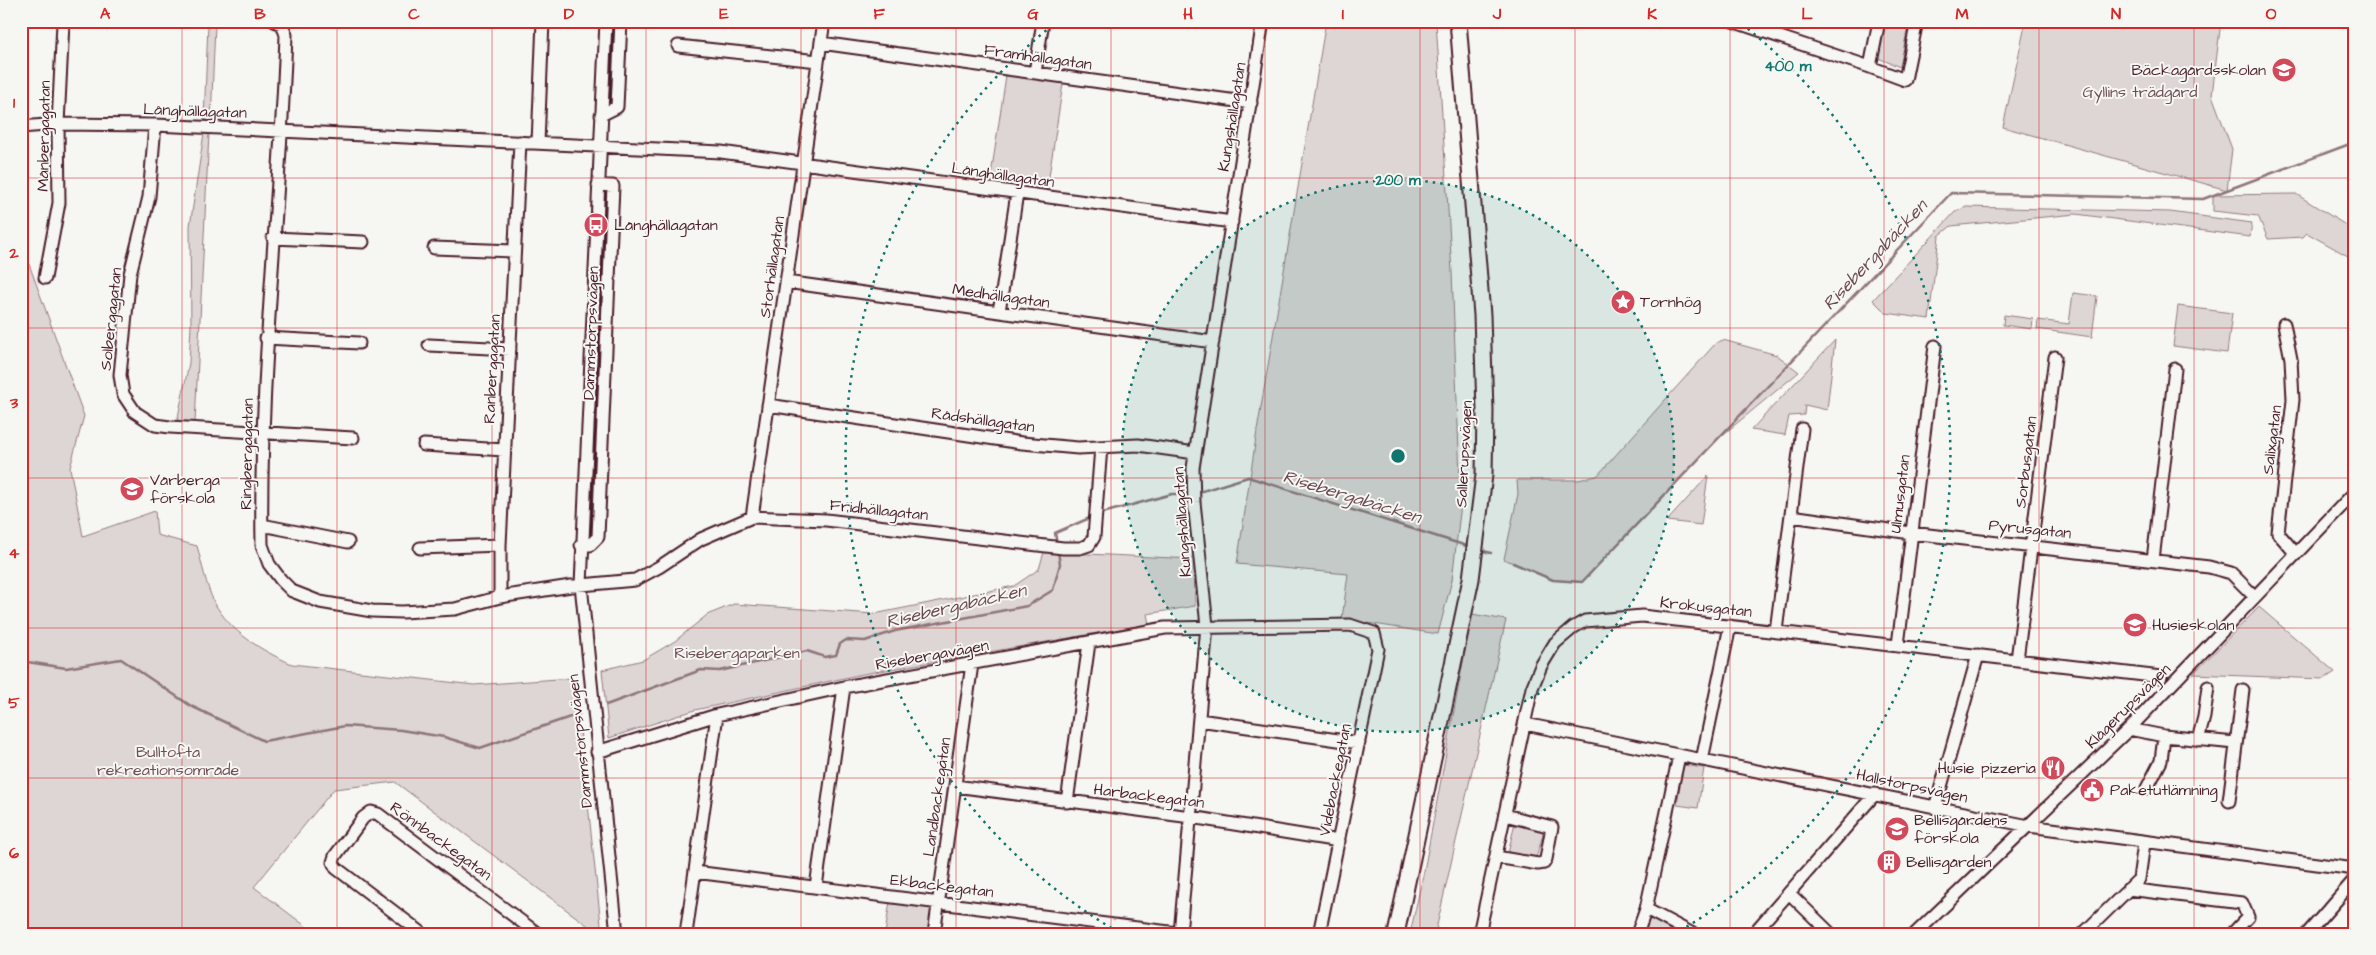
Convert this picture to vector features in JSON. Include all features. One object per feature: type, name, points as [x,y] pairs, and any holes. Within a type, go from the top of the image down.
[{"type":"main road","name":"Sallerupsvägen","points":[[1398,934],[1471,580],[1484,475],[1485,411],[1478,243],[1458,21]]},
{"type":"street","name":"Ringbergagatan","points":[[274,21],[282,24],[286,35],[266,338],[262,545],[267,558],[280,580],[292,591],[320,602],[372,611],[402,612],[455,609],[500,597],[581,585]]},
{"type":"street","points":[[538,143],[543,21]]},
{"type":"street","name":"Dammstorpsvägen","points":[[606,21],[581,545],[581,585],[616,934]]},
{"type":"street","points":[[602,115],[617,107],[621,21]]},
{"type":"street","name":"Storhällagatan","points":[[752,517],[824,21]]},
{"type":"street","points":[[1035,72],[1043,21]]},
{"type":"street","name":"Kungshällagatan","points":[[1182,934],[1207,626],[1194,502],[1195,453],[1263,21]]},
{"type":"street","points":[[1732,21],[1905,80],[1917,21]]},
{"type":"street","points":[[1870,67],[1879,21]]},
{"type":"street","name":"Månbergagatan","points":[[45,278],[59,203],[58,124],[63,22]]},
{"type":"street","name":"Framhällagatan","points":[[821,43],[1251,102]]},
{"type":"street","points":[[678,46],[818,61]]},
{"type":"street","name":"Långhällagatan","points":[[21,127],[58,124],[155,125],[721,152],[1232,222]]},
{"type":"street","name":"Solbergagatan","points":[[155,125],[149,197],[130,274],[120,375],[123,394],[135,412],[155,425],[353,438]]},
{"type":"street","name":"Ranbergagatan","points":[[500,597],[504,450],[520,142]]},
{"type":"street","name":"Dammstorpsvägen","points":[[581,545],[590,545],[598,537],[613,186],[598,185]]},
{"type":"street","points":[[998,312],[1017,193]]},
{"type":"street","points":[[273,238],[363,242]]},
{"type":"street","points":[[434,248],[514,251]]},
{"type":"street","name":"Medhällagatan","points":[[786,282],[1213,342]]},
{"type":"street","name":"Salixgatan","points":[[2284,324],[2291,359],[2293,400],[2278,534],[2296,554]]},
{"type":"street","points":[[266,338],[359,344]]},
{"type":"street","points":[[429,345],[510,349]]},
{"type":"street","name":"Ulmusgatan","points":[[1898,645],[1935,346]]},
{"type":"street","name":"Sorbusgatan","points":[[2017,660],[2055,357]]},
{"type":"street","points":[[2153,560],[2175,369]]},
{"type":"street","name":"Rådshällagatan","points":[[768,405],[1022,443],[1078,448],[1138,445],[1195,453]]},
{"type":"street","points":[[1776,631],[1802,430]]},
{"type":"street","points":[[424,445],[504,450]]},
{"type":"street","name":"Fridhällagatan","points":[[581,585],[635,580],[701,539],[752,517],[826,520],[1064,548],[1080,548],[1089,545],[1094,537],[1101,447]]},
{"type":"street","name":"Klågerupsvägen","points":[[1915,934],[2129,729],[2355,492]]},
{"type":"street","name":"Pyrusgatan","points":[[1791,516],[1911,533],[2153,560],[2225,570],[2255,597]]},
{"type":"street","points":[[262,525],[348,542]]},
{"type":"street","points":[[420,548],[500,545]]},
{"type":"street","name":"Krokusgatan","points":[[1479,934],[1526,724],[1532,688],[1550,651],[1559,638],[1585,621],[1642,616],[2161,677]]},
{"type":"street","name":"Risebergavägen","points":[[597,752],[717,714],[844,687],[1165,628],[1350,625],[1374,633]]},
{"type":"street","points":[[1702,760],[1730,626]]},
{"type":"street","name":"Videbackegatan","points":[[1318,934],[1378,649],[1374,633]]},
{"type":"street","points":[[1067,802],[1090,643]]},
{"type":"street","points":[[1935,808],[1978,655]]},
{"type":"street","name":"Landbackegatan","points":[[934,934],[972,664]]},
{"type":"street","points":[[816,887],[844,687]]},
{"type":"street","points":[[2198,740],[2204,717],[2208,687]]},
{"type":"street","points":[[2229,801],[2243,690]]},
{"type":"street","points":[[686,934],[717,714]]},
{"type":"street","points":[[1199,720],[1359,743]]},
{"type":"street","name":"Hallstorpsvägen","points":[[1526,724],[2029,826],[2144,843],[2355,869]]},
{"type":"street","points":[[2129,729],[2164,736],[2235,744]]},
{"type":"street","points":[[2147,788],[2160,761],[2164,736]]},
{"type":"street","points":[[1637,934],[1646,909],[1679,756]]},
{"type":"street","name":"Harbackegatan","points":[[955,786],[1191,817],[1339,841]]},
{"type":"street","points":[[1753,934],[1875,794]]},
{"type":"street","name":"Rönnbackegatan","points":[[423,934],[336,868],[333,862],[335,856],[364,818],[371,812],[378,814],[538,934]]},
{"type":"street","points":[[1496,857],[1538,864],[1544,863],[1546,859],[1552,827],[1505,815]]},
{"type":"street","points":[[2083,934],[2139,879],[2144,843]]},
{"type":"street","name":"Ekbackegatan","points":[[695,872],[1182,934]]},
{"type":"street","points":[[2307,934],[2355,879]]},
{"type":"street","points":[[2128,889],[2242,904],[2248,918],[2232,934]]},
{"type":"street","points":[[1789,893],[1831,934]]},
{"type":"street","points":[[1646,909],[1693,934]]},
{"type":"green space","points":[[1326,21],[1436,21],[1452,272],[1461,504],[1452,580],[1438,634],[1342,619],[1348,574],[1237,564],[1257,431]]},
{"type":"green space","points":[[1886,21],[1909,21],[1900,67],[1878,58]]},
{"type":"green space","name":"Gyllins trädgård","points":[[2026,21],[2221,21],[2212,95],[2232,149],[2227,190],[2003,127]]},
{"type":"green space","points":[[208,25],[215,25],[211,121],[204,120]]},
{"type":"green space","points":[[1007,69],[1064,77],[1048,183],[991,175]]},
{"type":"green space","points":[[204,133],[209,133],[195,423],[177,422],[189,363],[191,326],[190,226]]},
{"type":"green space","points":[[2296,194],[2355,231],[2355,260],[2307,233],[2303,237],[2268,239],[2258,216],[2213,211],[2213,195]]},
{"type":"green space","points":[[1966,207],[2170,212],[2252,223],[2250,237],[2076,214],[1951,226],[1939,236],[1929,319],[1886,313],[1873,300],[1955,212]]},
{"type":"green space","name":"Bulltofta rekreationsområde","points":[[21,242],[84,416],[70,468],[83,536],[155,511],[157,535],[197,546],[211,595],[229,623],[258,647],[292,664],[474,685],[572,678],[575,684],[602,934],[599,934],[395,782],[334,789],[254,887],[316,934],[21,934]]},
{"type":"green space","points":[[2073,293],[2097,296],[2092,337],[2037,329],[2038,320],[2069,324]]},
{"type":"green space","points":[[2178,306],[2232,313],[2227,353],[2173,346]]},
{"type":"green space","points":[[2004,315],[2033,319],[2032,329],[2003,325]]},
{"type":"green space","points":[[1723,340],[1777,355],[1799,372],[1719,438],[1582,582],[1553,580],[1504,559],[1518,494],[1517,480],[1578,480],[1597,476],[1716,343]]},
{"type":"green space","points":[[1835,340],[1827,410],[1805,405],[1804,415],[1789,416],[1785,435],[1751,430]]},
{"type":"green space","points":[[1708,476],[1701,525],[1667,521]]},
{"type":"green space","name":"Risebergaparken","points":[[1044,552],[1194,559],[1195,606],[1147,614],[1149,624],[863,674],[695,710],[609,738],[602,670],[643,660],[675,641],[707,615],[734,604],[874,614],[1014,586],[1039,569]]},
{"type":"green space","points":[[2259,607],[2335,672],[2324,679],[2193,674]]},
{"type":"green space","points":[[1472,614],[1506,620],[1435,934],[1410,934],[1424,871]]},
{"type":"green space","points":[[1683,765],[1704,768],[1698,808],[1677,805]]},
{"type":"green space","points":[[1515,822],[1542,830],[1543,835],[1536,858],[1508,854]]},
{"type":"green space","points":[[890,901],[932,907],[928,934],[885,934]]},
{"type":"green space","points":[[1648,917],[1677,934],[1639,934]]},
{"type":"waterway","name":"Risebergabäcken","points":[[1513,563],[1553,580],[1582,582],[1951,193],[2203,199],[2355,142]]},
{"type":"waterway","name":"Risebergabäcken","points":[[1196,493],[1248,477],[1470,547]]},
{"type":"waterway","name":"Risebergabäcken","points":[[1099,514],[1172,494],[1191,494]]},
{"type":"waterway","name":"Risebergabäcken","points":[[1057,544],[1055,533],[1092,517]]},
{"type":"waterway","name":"Risebergabäcken","points":[[1480,550],[1491,553]]},
{"type":"waterway","name":"Risebergabäcken","points":[[606,705],[701,670],[720,671],[807,651],[825,657],[836,655],[840,644],[846,640],[865,641],[895,631],[1027,606],[1053,590],[1060,564],[1058,552]]},
{"type":"waterway","points":[[21,661],[66,668],[121,659],[191,706],[264,741],[345,726],[401,730],[444,737],[480,748],[579,714]]},
{"type":"place","name":"Bäckagårdsskolan","points":[[2284,70]]},
{"type":"place","name":"Långhällagatan","points":[[596,225]]},
{"type":"place","name":"Tornhög","points":[[1623,302]]},
{"type":"place","name":"Vårberga förskola","points":[[132,489]]},
{"type":"place","name":"Husieskolan","points":[[2135,625]]},
{"type":"place","name":"Husie pizzeria","points":[[2053,768]]},
{"type":"place","name":"Paketutlämning","points":[[2092,790]]},
{"type":"place","name":"Bellisgårdens förskola","points":[[1897,829]]},
{"type":"place","name":"Bellisgården","points":[[1889,862]]}]
